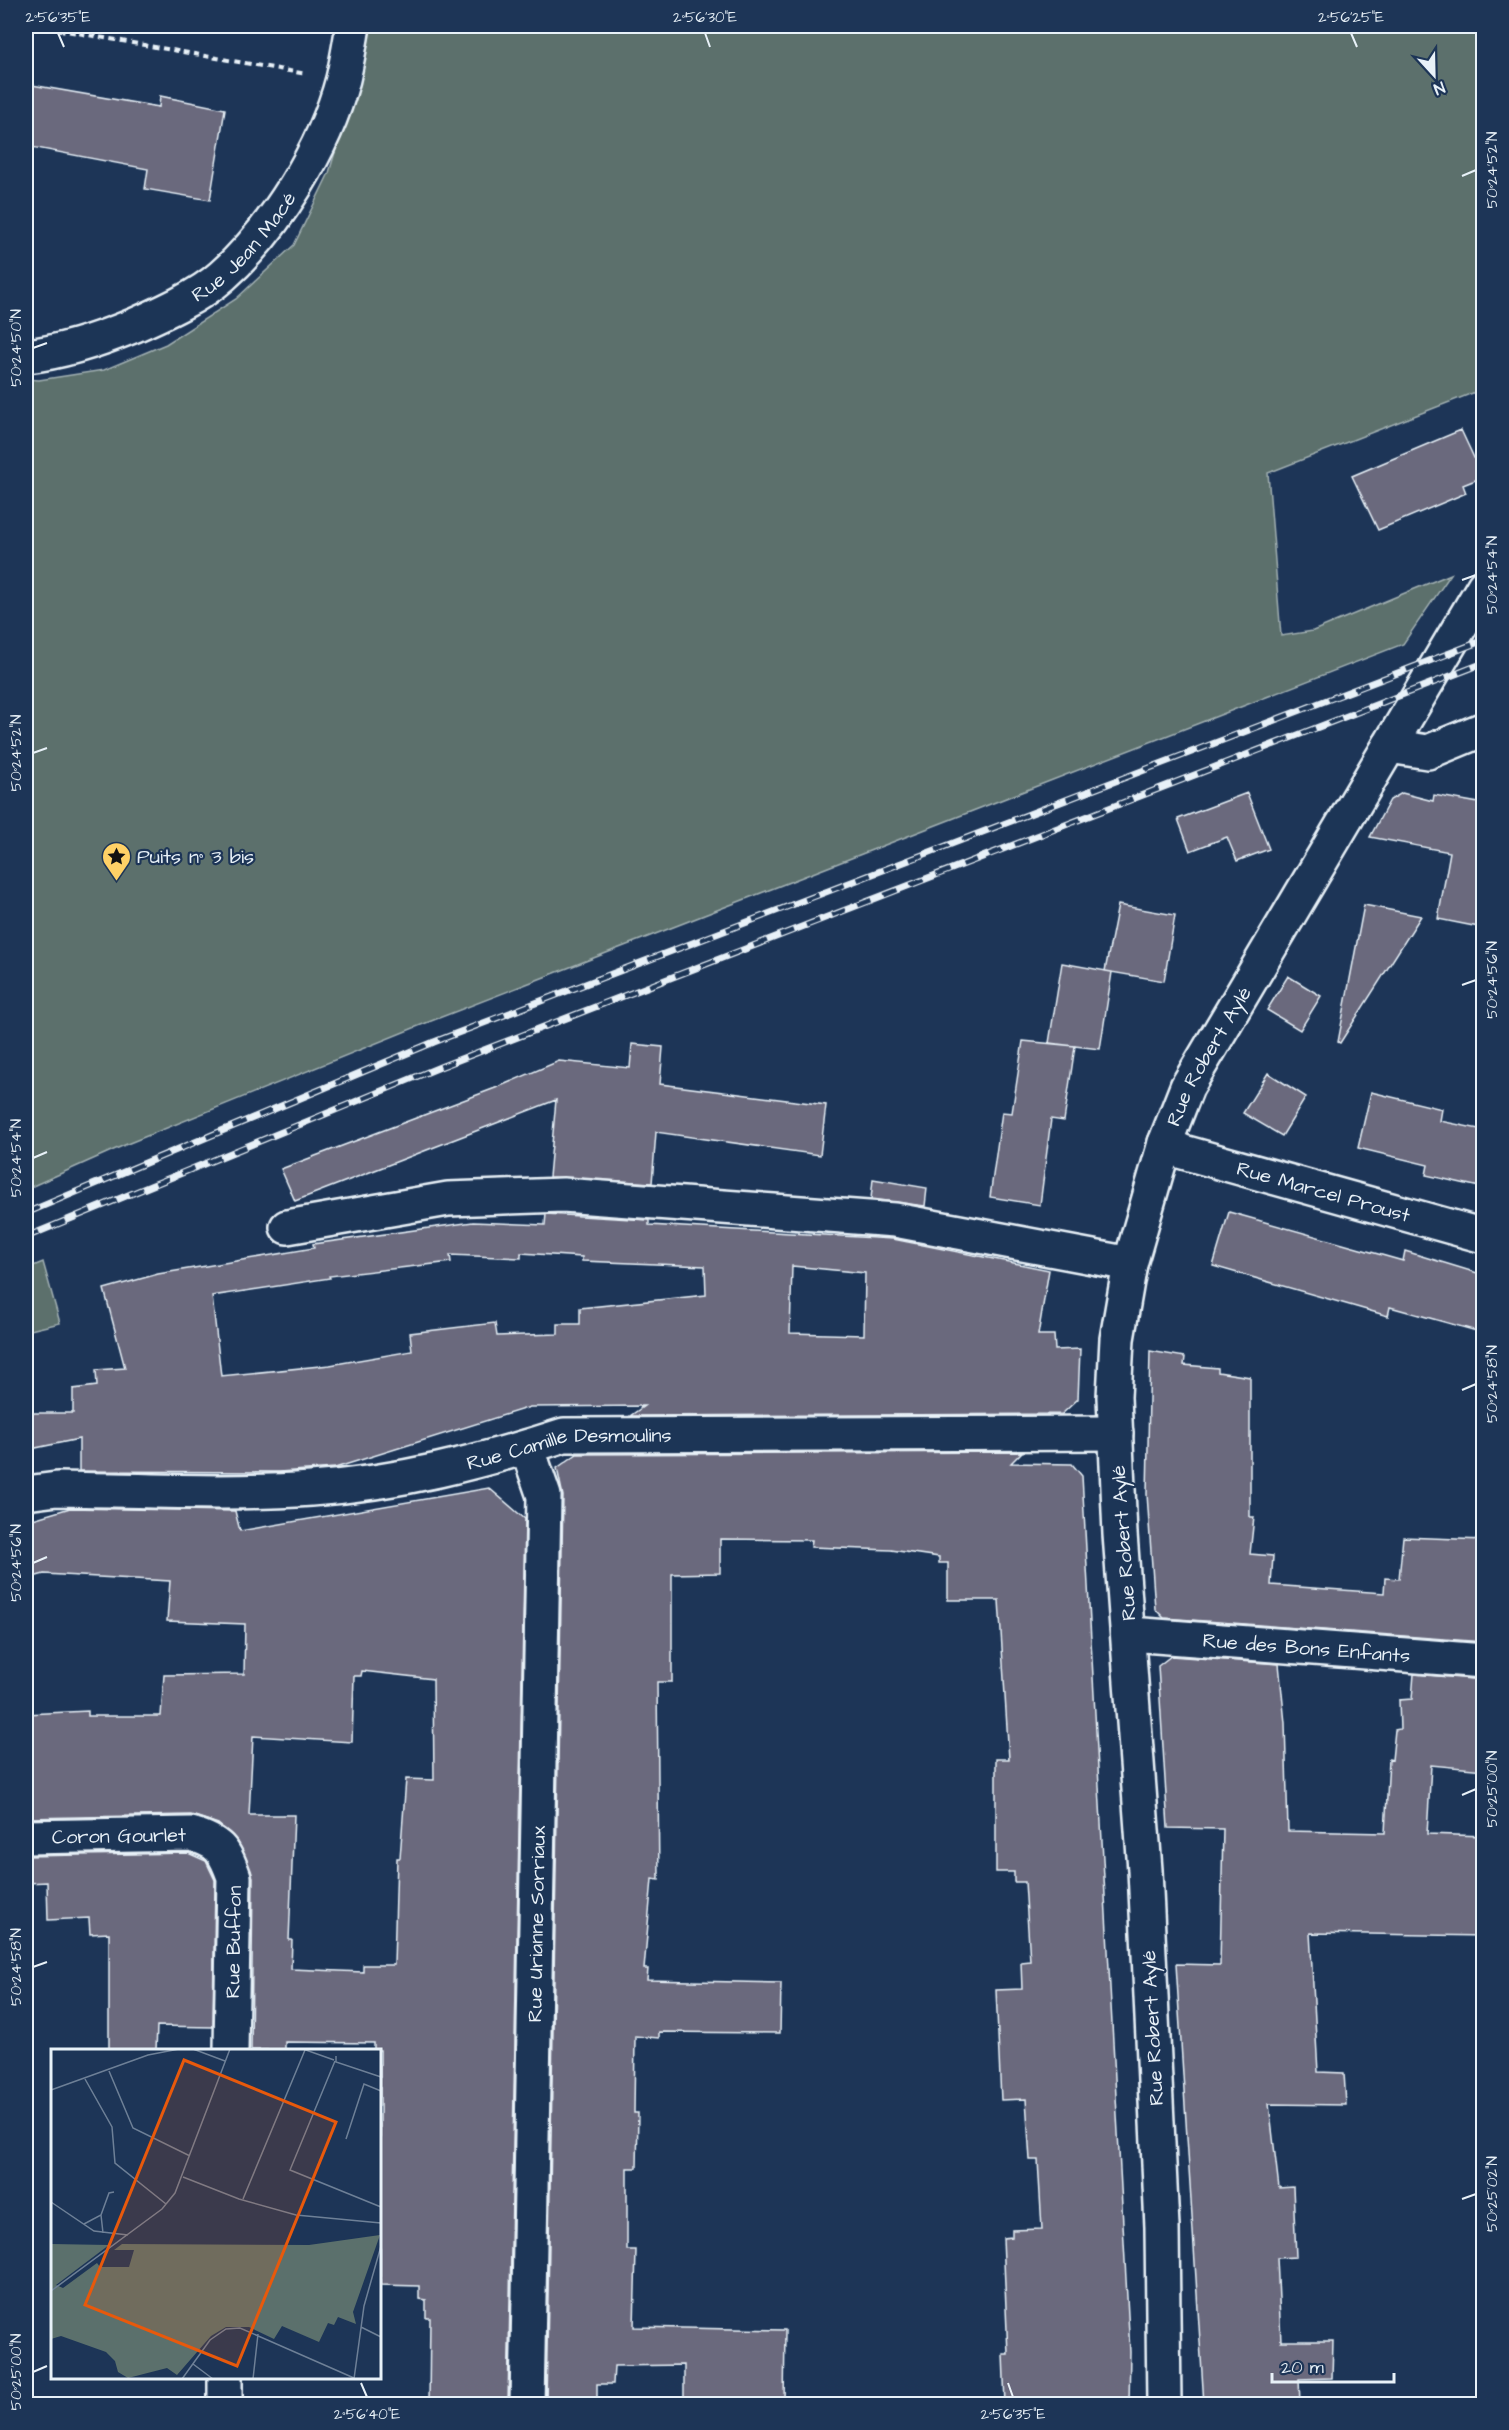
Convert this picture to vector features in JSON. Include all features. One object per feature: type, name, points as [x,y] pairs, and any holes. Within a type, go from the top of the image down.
[{"type":"street","name":"Rue Jean Macé","points":[[26,356],[60,352],[106,337],[164,312],[221,278],[262,234],[296,185],[321,137],[342,81],[353,26]]},
{"type":"street","name":"Rue Robert Aylé","points":[[1164,2404],[1162,2227],[1145,1870],[1130,1634],[1120,1534],[1114,1397],[1117,1339],[1130,1264],[1165,1143],[1187,1087],[1484,586]]},
{"type":"street","points":[[1389,746],[1428,752],[1484,729]]},
{"type":"street","name":"Rue Marcel Proust","points":[[1165,1143],[1183,1152],[1484,1236]]},
{"type":"street","points":[[287,1227],[448,1199],[563,1195],[895,1220],[1130,1264]]},
{"type":"street","name":"Rue Camille Desmoulins","points":[[26,1493],[57,1489],[311,1489],[387,1480],[485,1461],[564,1435],[1116,1433]]},
{"type":"street","name":"Rue Urianne Sorriaux","points":[[526,2404],[544,1496],[527,1447]]},
{"type":"street","name":"Rue des Bons Enfants","points":[[1130,1634],[1484,1661]]},
{"type":"street","name":"Coron Gourlet","points":[[26,1837],[191,1833],[213,1840]]},
{"type":"street","name":"Rue Buffon","points":[[213,1840],[226,1856],[234,1877],[231,2049]]},
{"type":"street","points":[[225,2379],[225,2404]]},
{"type":"path","points":[[38,26],[342,81]]},
{"type":"green space","points":[[372,26],[1483,26],[1483,389],[1268,473],[1281,636],[1313,631],[1451,574],[1403,644],[426,1023],[127,1144],[26,1189],[26,379],[39,380],[104,370],[166,344],[236,299],[294,245],[329,173]]},
{"type":"green space","points":[[43,1262],[60,1323],[26,1331],[26,1269]]},
{"type":"building","points":[[26,84],[159,107],[160,96],[225,109],[210,200],[145,189],[148,169],[26,146]]},
{"type":"building","points":[[1461,430],[1483,477],[1463,485],[1466,493],[1378,530],[1352,476]]},
{"type":"building","points":[[1247,793],[1269,849],[1237,861],[1227,837],[1190,851],[1178,819]]},
{"type":"building","points":[[1402,793],[1433,801],[1434,795],[1484,804],[1484,928],[1438,919],[1450,852],[1370,837],[1390,800]]},
{"type":"building","points":[[1118,905],[1175,915],[1164,981],[1105,971]]},
{"type":"building","points":[[1364,905],[1421,916],[1340,1043],[1338,1042]]},
{"type":"building","points":[[1062,963],[1112,972],[1100,1049],[1049,1043]]},
{"type":"building","points":[[1288,976],[1321,996],[1300,1030],[1267,1010]]},
{"type":"building","points":[[1023,1041],[1075,1046],[1064,1121],[1051,1119],[1040,1205],[990,1197],[1002,1112],[1012,1113]]},
{"type":"building","points":[[632,1044],[663,1047],[660,1084],[826,1105],[820,1155],[656,1132],[652,1183],[549,1177],[556,1100],[295,1201],[281,1169],[498,1087],[559,1061],[630,1068]]},
{"type":"building","points":[[1268,1073],[1306,1097],[1282,1136],[1243,1113]]},
{"type":"building","points":[[1371,1092],[1442,1109],[1440,1121],[1484,1130],[1484,1188],[1426,1175],[1428,1165],[1358,1148]]},
{"type":"building","points":[[873,1179],[927,1188],[925,1206],[871,1199]]},
{"type":"building","points":[[1229,1212],[1403,1261],[1405,1251],[1484,1275],[1484,1333],[1390,1307],[1388,1316],[1213,1266]]},
{"type":"building","points":[[546,1214],[649,1220],[649,1225],[893,1239],[1049,1270],[1038,1335],[1054,1335],[1055,1350],[1080,1349],[1078,1399],[1062,1414],[630,1416],[644,1406],[530,1407],[335,1468],[279,1472],[79,1471],[79,1439],[26,1450],[26,1413],[73,1413],[73,1389],[97,1386],[96,1370],[125,1368],[104,1289],[158,1274],[314,1248],[313,1244],[473,1222],[545,1225]],"holes":[[[521,1253],[582,1257],[582,1261],[705,1266],[706,1295],[580,1308],[580,1324],[558,1324],[558,1334],[497,1336],[495,1323],[410,1333],[412,1351],[330,1365],[221,1376],[212,1296],[330,1278],[329,1276],[451,1262],[450,1255],[521,1258]],[[792,1266],[865,1273],[864,1335],[790,1333]]]},
{"type":"building","points":[[1150,1351],[1185,1357],[1184,1365],[1218,1368],[1218,1372],[1250,1377],[1250,1517],[1254,1517],[1250,1554],[1273,1556],[1271,1585],[1384,1593],[1385,1578],[1399,1579],[1403,1537],[1484,1540],[1484,1642],[1164,1618],[1155,1609],[1147,1494]]},
{"type":"building","points":[[1022,1452],[1011,1463],[1072,1464],[1082,1476],[1130,2352],[1129,2404],[1005,2404],[1003,2354],[1008,2354],[1003,2238],[1012,2237],[1012,2230],[1042,2229],[1038,2160],[1030,2160],[1026,2099],[1001,2100],[996,1990],[1022,1989],[1021,1962],[1030,1961],[1025,1882],[1014,1882],[1014,1872],[996,1872],[996,1759],[1009,1759],[999,1600],[948,1600],[948,1563],[939,1563],[939,1557],[891,1550],[811,1547],[812,1540],[720,1539],[720,1573],[672,1574],[672,1682],[657,1682],[659,1880],[652,1879],[644,1969],[648,1969],[647,1980],[781,1983],[780,2033],[659,2032],[659,2038],[635,2036],[634,2113],[638,2113],[637,2168],[627,2168],[627,2250],[636,2250],[634,2327],[785,2330],[784,2404],[684,2404],[684,2365],[614,2366],[613,2384],[597,2384],[597,2404],[546,2404],[563,1496],[557,1468],[577,1454]]},
{"type":"building","points":[[489,1488],[525,1519],[508,2404],[429,2404],[430,2318],[426,2318],[426,2300],[419,2299],[419,2286],[381,2285],[381,2049],[374,2049],[374,2043],[285,2042],[285,2049],[251,2049],[253,1877],[238,1842],[218,1824],[191,1815],[26,1818],[26,1714],[88,1711],[88,1716],[161,1716],[164,1675],[244,1674],[245,1624],[167,1621],[170,1581],[44,1574],[26,1579],[26,1521],[70,1508],[235,1511],[240,1531]],"holes":[[[362,1671],[433,1679],[434,1780],[406,1779],[400,1858],[397,1858],[394,1965],[363,1965],[363,1972],[291,1969],[292,1940],[289,1940],[294,1815],[249,1815],[253,1736],[352,1742],[354,1676],[361,1676]]]},
{"type":"building","points":[[1171,1656],[1279,1664],[1285,1723],[1288,1831],[1385,1833],[1389,1759],[1392,1760],[1395,1730],[1400,1729],[1399,1700],[1412,1699],[1414,1674],[1484,1680],[1484,1770],[1431,1765],[1427,1834],[1484,1836],[1484,1936],[1310,1933],[1318,2072],[1344,2073],[1346,2105],[1269,2104],[1279,2188],[1293,2187],[1296,2257],[1277,2258],[1281,2341],[1333,2341],[1332,2378],[1299,2379],[1300,2404],[1204,2404],[1176,1964],[1220,1965],[1223,1829],[1168,1828],[1158,1666]]},
{"type":"building","points":[[188,1853],[206,1861],[215,1880],[213,2027],[157,2026],[156,2049],[109,2049],[109,1933],[90,1934],[89,1918],[48,1920],[47,1882],[26,1883],[26,1856]]},
{"type":"railway","points":[[26,1213],[434,1042],[1484,640]]},
{"type":"railway","points":[[26,1237],[440,1067],[1484,663]]},
{"type":"place","name":"Puits n° 3 bis","points":[[116,882]]}]
